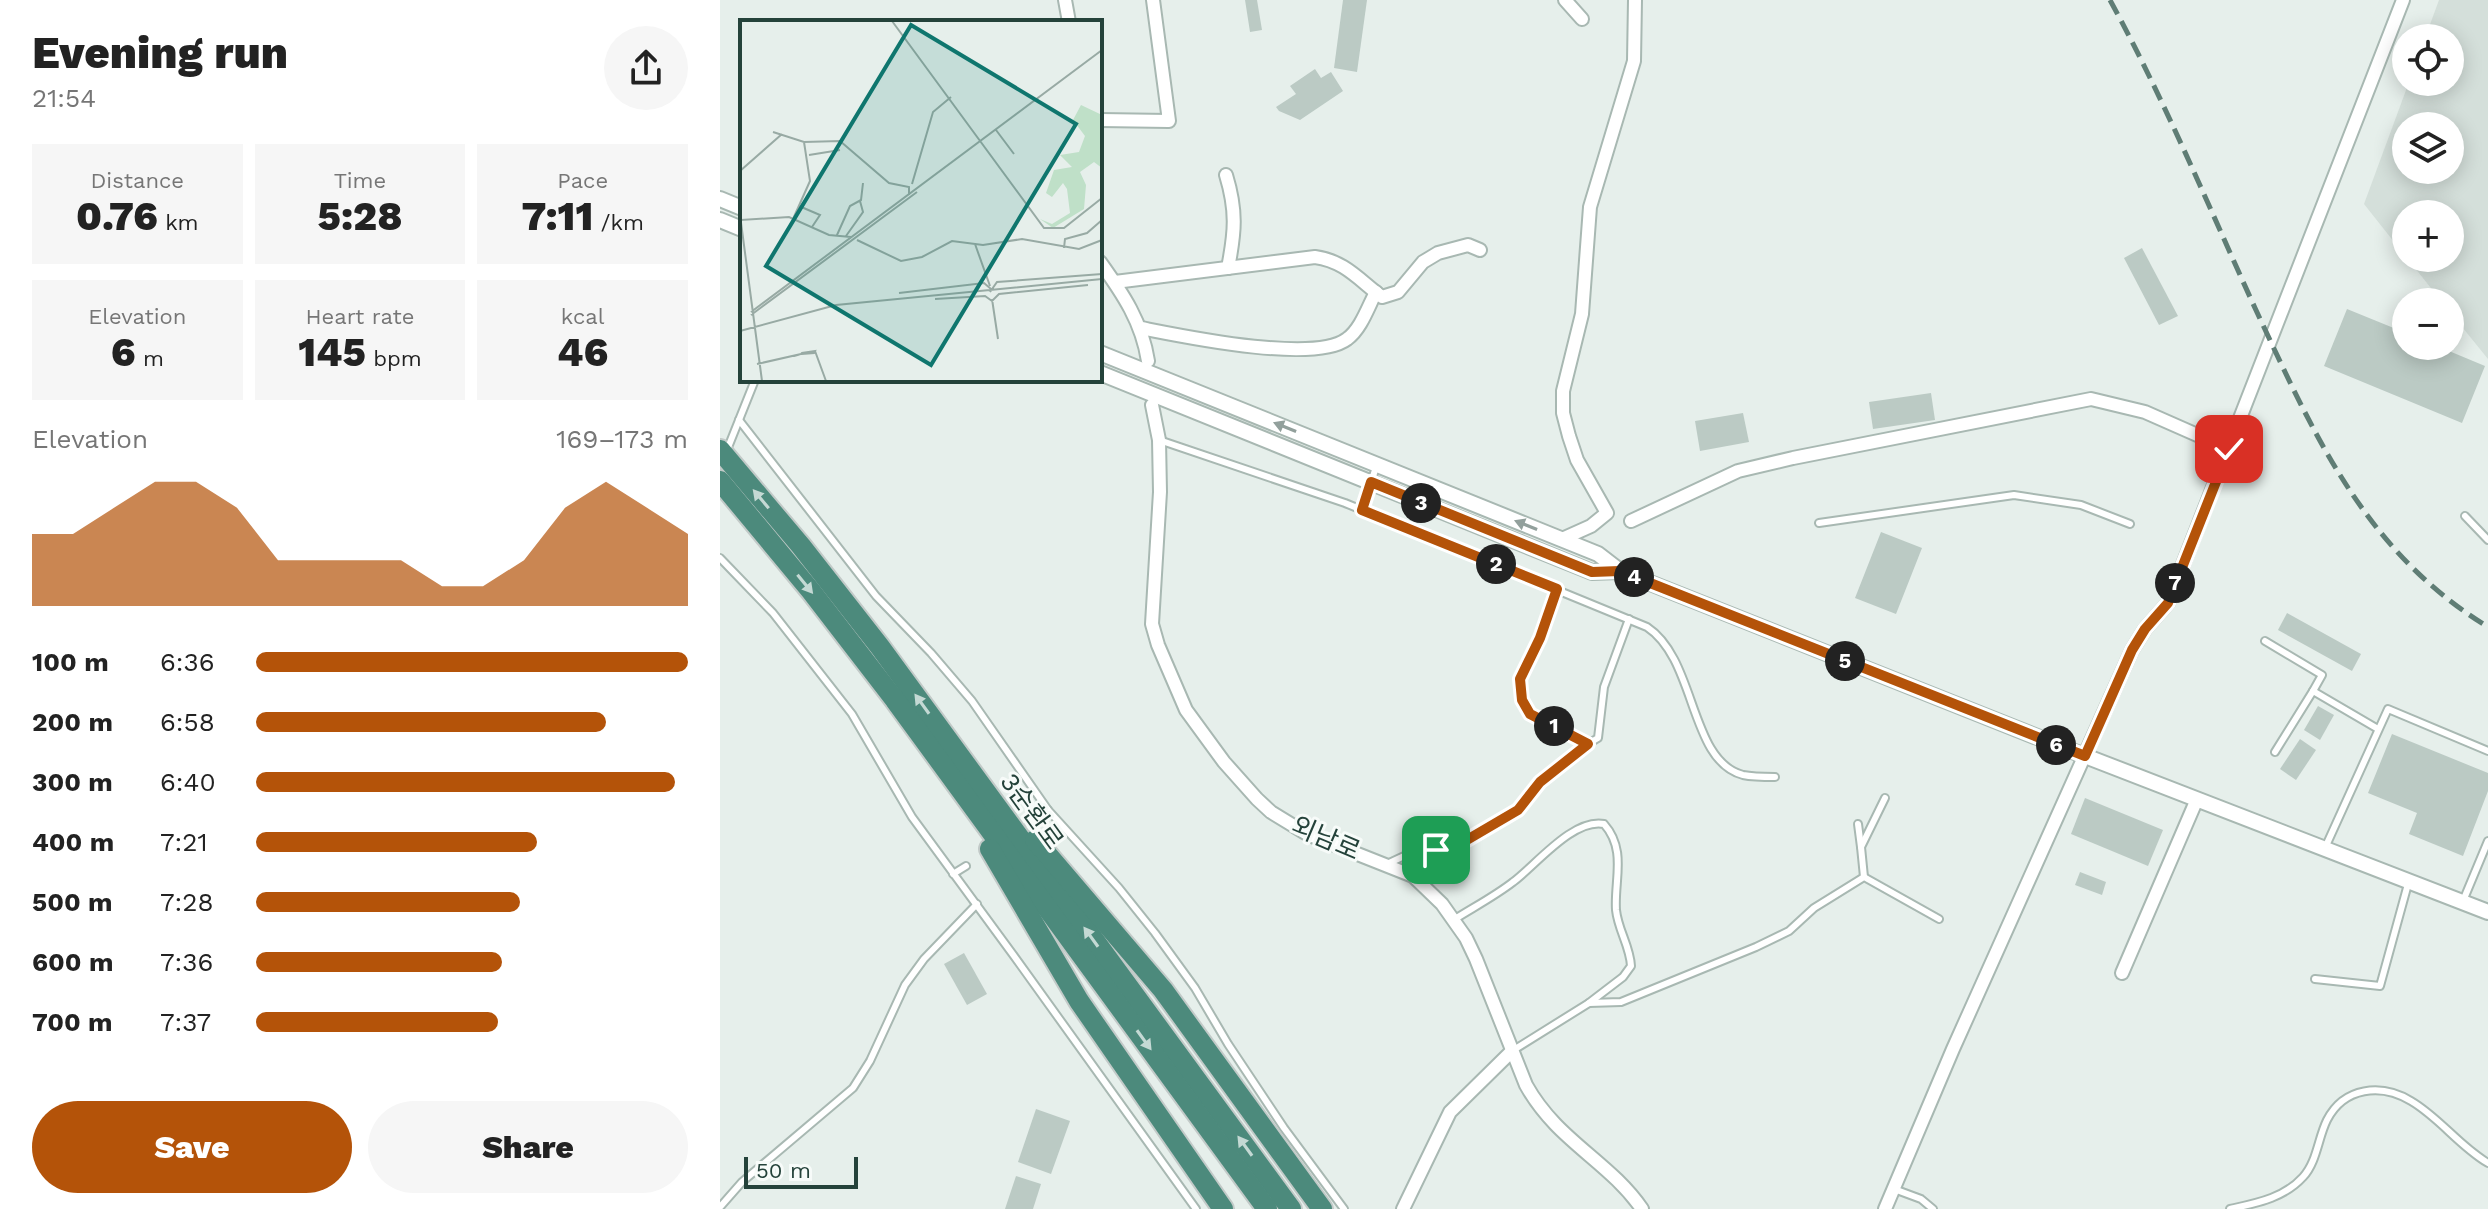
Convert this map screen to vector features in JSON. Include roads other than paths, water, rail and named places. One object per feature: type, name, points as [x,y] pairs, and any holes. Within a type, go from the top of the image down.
[{"type":"highway","name":"3순환로","points":[[724,450],[880,647],[941,747],[1267,1209]]},
{"type":"highway","name":"3순환로","points":[[720,481],[941,747],[1291,1209]]},
{"type":"highway","points":[[941,747],[1079,1001],[1223,1209]]},
{"type":"highway","points":[[941,747],[1156,981],[1322,1209]]},
{"type":"street","points":[[1065,0],[1069,20]]},
{"type":"street","points":[[1102,120],[1169,121],[1153,0]]},
{"type":"street","points":[[1565,0],[1582,19]]},
{"type":"street","points":[[1562,539],[1591,526],[1607,513],[1577,460],[1563,413],[1563,391],[1582,314],[1590,207],[1634,61],[1635,0]]},
{"type":"street","points":[[1885,1209],[2132,650],[2145,629],[2168,603],[2403,0]]},
{"type":"street","points":[[1226,175],[1235,203],[1235,230],[1228,268]]},
{"type":"street","points":[[720,199],[740,207]]},
{"type":"street","points":[[720,220],[740,228]]},
{"type":"street","points":[[1115,282],[1315,257],[1332,259],[1351,270],[1382,297],[1398,292],[1423,262],[1438,253],[1468,245],[1480,250]]},
{"type":"street","points":[[1102,265],[1141,328],[1148,361]]},
{"type":"street","points":[[1141,328],[1229,345],[1287,349],[1325,347],[1347,340],[1356,330],[1376,292]]},
{"type":"street","points":[[1102,354],[1598,554],[1620,571],[2488,912]]},
{"type":"street","points":[[1102,374],[1592,572],[1620,571]]},
{"type":"street","points":[[1631,521],[1738,471],[2091,399],[2145,412],[2229,449]]},
{"type":"street","name":"외남로","points":[[1152,405],[1159,440],[1160,523],[1152,624],[1186,710],[1224,762],[1271,812],[1307,834],[1413,876],[1455,919],[1476,959],[1526,1085],[1547,1118],[1632,1195],[1642,1209]]},
{"type":"street","points":[[2122,973],[2197,799]]},
{"type":"street","points":[[1403,1209],[1450,1112],[1512,1051]]},
{"type":"lane","points":[[724,450],[754,382]]},
{"type":"lane","points":[[739,420],[866,584],[972,701],[1048,810],[1155,933],[1195,988],[1284,1128],[1344,1209]]},
{"type":"lane","points":[[1159,440],[1362,510],[1629,619],[1659,635],[1668,646],[1714,754],[1743,775],[1775,777]]},
{"type":"lane","points":[[1362,510],[1377,464]]},
{"type":"lane","points":[[1819,523],[2014,495],[2081,505],[2130,524]]},
{"type":"lane","points":[[2465,516],[2488,540]]},
{"type":"lane","points":[[720,558],[773,613],[852,714],[912,817],[1196,1209]]},
{"type":"lane","points":[[1557,589],[1540,638],[1520,679],[1522,700],[1530,714],[1588,744]]},
{"type":"lane","points":[[1387,864],[1417,850],[1436,850],[1460,844],[1518,810],[1540,782],[1598,738],[1604,687],[1629,619]]},
{"type":"lane","points":[[2265,641],[2322,675],[2275,752]]},
{"type":"lane","points":[[2313,691],[2378,729]]},
{"type":"lane","points":[[2325,848],[2388,709],[2488,751]]},
{"type":"lane","points":[[1861,847],[1885,798]]},
{"type":"lane","points":[[1029,822],[1048,810]]},
{"type":"lane","points":[[1455,919],[1513,882],[1553,847],[1589,824],[1604,824],[1611,832],[1618,852],[1616,911],[1631,966],[1623,977],[1589,1003],[1512,1051]]},
{"type":"lane","points":[[1858,824],[1864,877]]},
{"type":"lane","points":[[2462,901],[2488,841]]},
{"type":"lane","points":[[953,874],[966,866]]},
{"type":"lane","points":[[1864,877],[1939,919]]},
{"type":"lane","points":[[1589,1003],[1621,1002],[1756,947],[1789,931],[1814,908],[1864,877]]},
{"type":"lane","points":[[2315,979],[2380,986],[2409,880]]},
{"type":"lane","points":[[720,1207],[742,1182],[853,1088],[870,1061],[905,985],[924,959],[977,904]]},
{"type":"lane","points":[[2230,1209],[2267,1200],[2306,1175],[2327,1120],[2341,1101],[2364,1089],[2391,1092],[2410,1100],[2432,1115],[2469,1151],[2488,1163]]},
{"type":"lane","points":[[1893,1189],[1921,1199],[1933,1209]]},
{"type":"railway","points":[[2110,0],[2167,114],[2299,400],[2347,486],[2375,526],[2408,563],[2445,597],[2488,627]]}]
